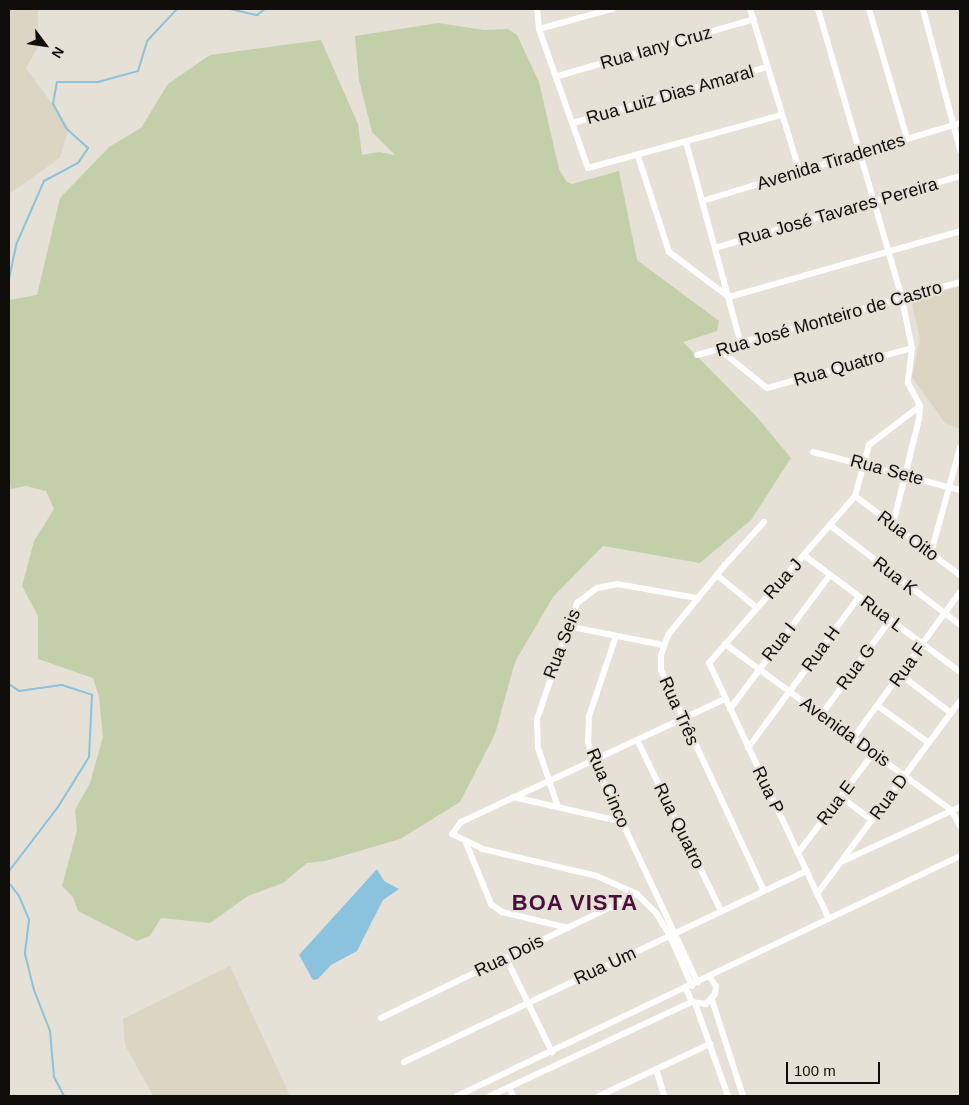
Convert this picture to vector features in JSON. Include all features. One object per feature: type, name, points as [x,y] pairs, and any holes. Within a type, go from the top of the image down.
[{"type":"street","points":[[537,9],[539,29],[558,76],[588,168],[638,156],[782,115]]},
{"type":"street","points":[[539,29],[612,9]]},
{"type":"street","points":[[750,9],[800,173]]},
{"type":"street","points":[[818,9],[902,299],[912,348],[908,382],[920,406],[906,475],[893,524]]},
{"type":"street","points":[[869,9],[907,138]]},
{"type":"street","points":[[923,9],[957,124],[960,150]]},
{"type":"street","name":"Rua Iany Cruz","points":[[558,76],[754,19]]},
{"type":"street","name":"Rua Luiz Dias Amaral","points":[[572,123],[767,67]]},
{"type":"street","name":"Avenida Tiradentes","points":[[702,201],[800,173],[907,138],[957,124]]},
{"type":"street","points":[[686,142],[741,344]]},
{"type":"street","points":[[638,156],[669,252],[729,297]]},
{"type":"street","name":"Rua José Tavares Pereira","points":[[715,248],[874,204],[960,176]]},
{"type":"street","points":[[729,297],[888,250],[960,231]]},
{"type":"street","name":"Rua José Monteiro de Castro","points":[[697,355],[960,282]]},
{"type":"street","name":"Rua Quatro","points":[[720,350],[767,388],[912,348]]},
{"type":"street","points":[[855,496],[869,445],[920,406]]},
{"type":"street","points":[[931,553],[960,448]]},
{"type":"street","name":"Rua Sete","points":[[813,452],[864,463],[960,490]]},
{"type":"street","name":"Rua Oito","points":[[855,496],[960,575]]},
{"type":"street","name":"Rua J","points":[[710,660],[805,556],[855,496]]},
{"type":"street","points":[[567,626],[663,645],[697,598],[764,522]]},
{"type":"street","name":"Rua K","points":[[831,526],[960,625]]},
{"type":"street","name":"Rua L","points":[[805,556],[960,672]]},
{"type":"street","points":[[717,575],[757,608]]},
{"type":"street","name":"Rua I","points":[[730,709],[830,575]]},
{"type":"street","name":"Rua Seis","points":[[558,808],[547,782],[538,748],[537,719],[567,626],[577,603],[587,594],[607,585],[625,585],[697,598]]},
{"type":"street","name":"Rua F","points":[[854,737],[960,592]]},
{"type":"street","name":"Rua H","points":[[748,748],[859,597]]},
{"type":"street","name":"Rua G","points":[[822,714],[890,620]]},
{"type":"street","name":"Rua Cinco","points":[[616,636],[589,716],[588,742],[594,760],[673,934]]},
{"type":"street","name":"Avenida Dois","points":[[725,644],[854,737],[952,811],[960,826]]},
{"type":"street","name":"Rua Três","points":[[663,645],[661,670],[682,719],[764,891]]},
{"type":"street","name":"Rua P","points":[[710,660],[709,666],[829,919]]},
{"type":"street","points":[[901,675],[951,713]]},
{"type":"street","points":[[725,699],[461,822],[452,834],[466,843],[597,876],[638,894],[673,934],[692,986],[693,1002],[728,1096]]},
{"type":"street","name":"Rua D","points":[[818,894],[960,701]]},
{"type":"street","points":[[878,706],[929,743]]},
{"type":"street","name":"Rua Quatro","points":[[636,740],[721,911]]},
{"type":"street","name":"Rua E","points":[[798,853],[874,752]]},
{"type":"street","points":[[840,797],[872,820]]},
{"type":"street","points":[[513,798],[623,822]]},
{"type":"street","points":[[841,862],[960,807]]},
{"type":"street","points":[[466,843],[487,898],[497,909],[568,928]]},
{"type":"street","points":[[457,1096],[692,986],[960,856]]},
{"type":"street","name":"Rua Um","points":[[404,1062],[806,871]]},
{"type":"street","name":"Rua Dois","points":[[381,1018],[638,894]]},
{"type":"street","points":[[506,958],[552,1052]]},
{"type":"street","points":[[710,977],[716,986],[712,1000],[742,1096]]},
{"type":"street","points":[[490,1096],[693,1002],[706,1004],[712,1000]]},
{"type":"street","points":[[599,1096],[710,1044]]},
{"type":"street","points":[[716,1060],[729,1056]]},
{"type":"street","points":[[656,1069],[664,1096]]},
{"type":"street","points":[[509,1087],[513,1096]]},
{"type":"shaded area","points":[[9,9],[38,9],[38,47],[26,68],[69,127],[60,158],[9,194]]},
{"type":"shaded area","points":[[960,286],[960,429],[945,423],[912,377],[920,338],[911,300]]},
{"type":"shaded area","points":[[230,966],[290,1096],[153,1096],[125,1045],[123,1019]]},
{"type":"green space","points":[[438,23],[484,30],[508,29],[517,35],[539,82],[559,169],[566,181],[572,184],[619,171],[637,260],[719,321],[717,331],[683,342],[756,416],[791,458],[751,520],[700,563],[603,546],[553,597],[515,662],[495,734],[460,802],[400,839],[325,861],[307,863],[283,883],[248,896],[210,923],[161,918],[150,936],[137,941],[78,911],[73,897],[62,886],[77,830],[75,810],[90,783],[103,737],[99,697],[93,678],[38,659],[38,616],[22,586],[34,541],[54,509],[46,491],[26,486],[11,489],[9,480],[9,300],[37,295],[60,198],[109,147],[141,128],[168,84],[210,55],[321,40],[358,124],[362,155],[379,152],[395,155],[372,132],[359,80],[355,36]]},
{"type":"water","points":[[377,869],[384,881],[399,889],[383,900],[357,951],[331,965],[318,979],[313,980],[299,955]]},
{"type":"waterway","points":[[9,279],[16,245],[44,181],[78,163],[88,148],[66,128],[53,104],[57,82],[98,82],[138,71],[147,41],[177,9]]},
{"type":"waterway","points":[[230,9],[257,15],[265,9]]},
{"type":"waterway","points":[[9,684],[19,691],[62,685],[92,695],[89,757],[58,807],[9,871]]},
{"type":"waterway","points":[[9,883],[19,896],[29,920],[25,954],[34,990],[50,1031],[54,1077],[64,1096]]},
{"type":"district","name":"BOA VISTA","points":[[575,903]]}]
